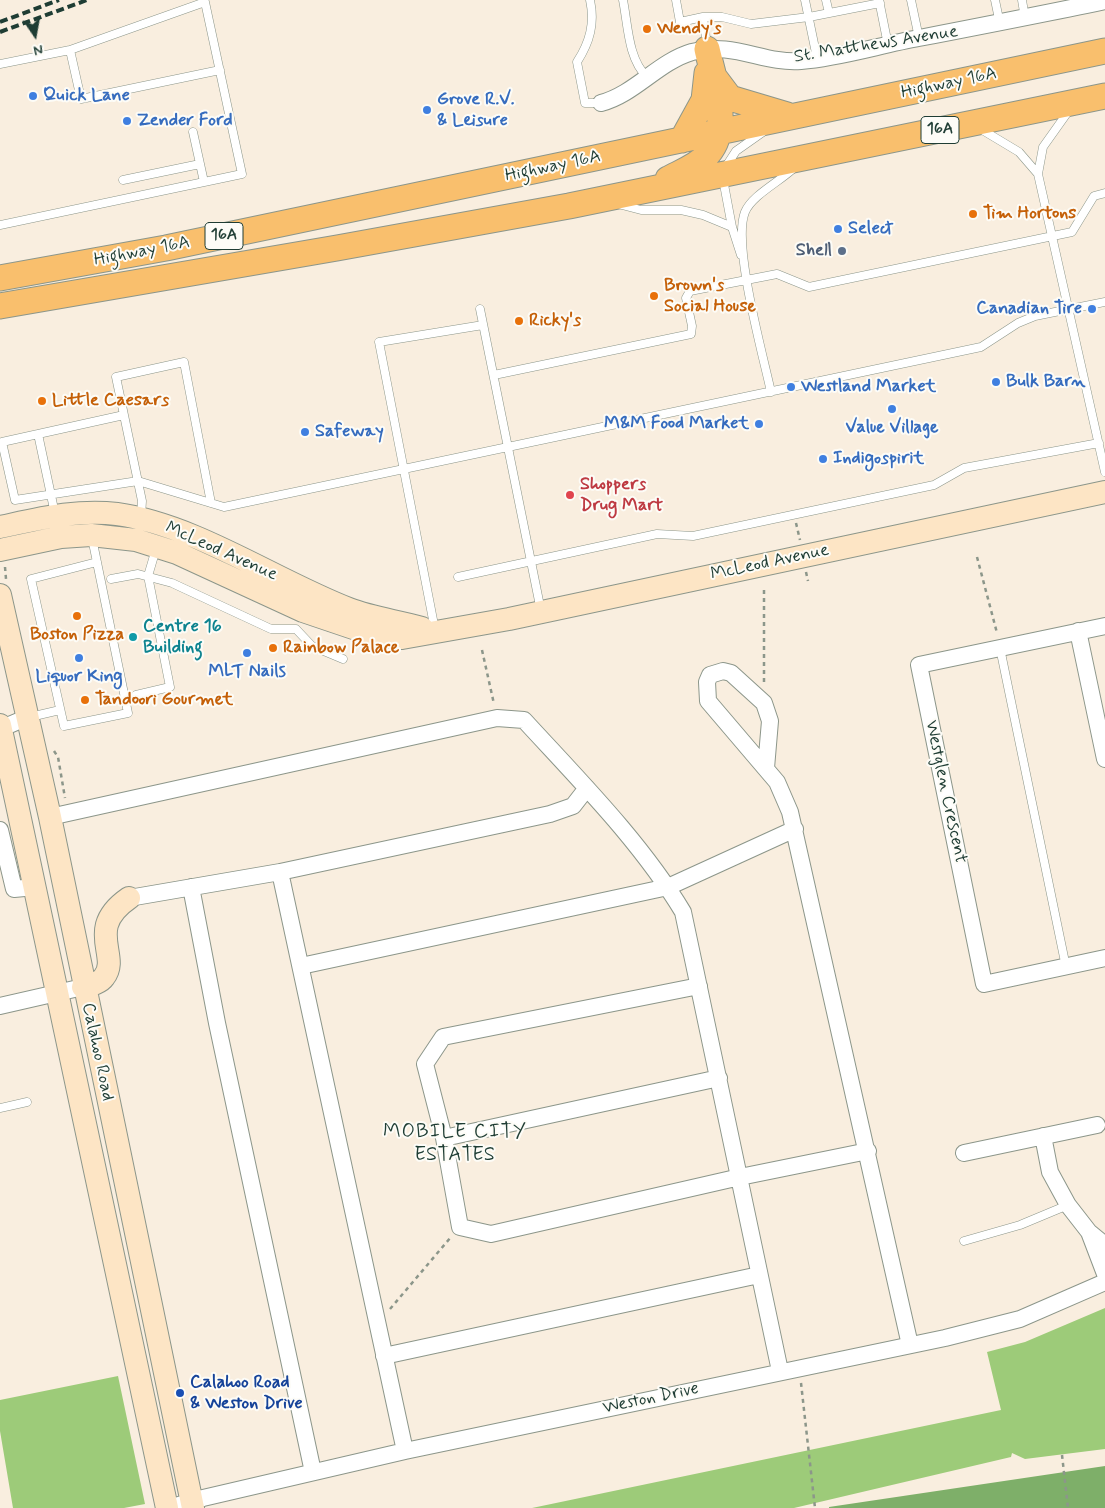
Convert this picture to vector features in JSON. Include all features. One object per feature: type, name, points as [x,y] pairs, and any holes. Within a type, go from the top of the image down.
[{"type":"main road","points":[[644,191],[697,163],[708,155],[720,132],[719,102],[707,49]]},
{"type":"main road","points":[[682,140],[704,100],[707,49]]},
{"type":"main road","name":"Highway 16A","points":[[0,278],[166,248],[1105,51]]},
{"type":"main road","points":[[713,74],[730,98],[792,117]]},
{"type":"main road","name":"Highway 16A","points":[[0,306],[602,200],[1105,96]]},
{"type":"main road","name":"McLeod Avenue","points":[[0,527],[55,516],[116,514],[150,533],[305,607],[371,634],[402,638],[541,612],[1105,492]]},
{"type":"main road","name":"McLeod Avenue","points":[[0,550],[61,537],[150,533]]},
{"type":"main road","name":"Calahoo Road","points":[[0,595],[50,817],[83,986],[114,1198],[168,1508]]},
{"type":"main road","name":"Calahoo Road","points":[[0,727],[58,993],[114,1198],[192,1505]]},
{"type":"main road","points":[[83,986],[100,981],[106,976],[108,964],[106,929],[108,918],[116,907],[129,898]]},
{"type":"street","name":"St. Matthews Avenue","points":[[600,103],[617,99],[658,69],[690,53],[707,49],[732,49],[799,61],[1000,24],[1105,1]]},
{"type":"street","name":"Westglen Crescent","points":[[1105,626],[918,665],[984,984],[1105,958]]},
{"type":"street","points":[[1078,631],[1105,759]]},
{"type":"street","points":[[766,768],[770,720],[764,703],[731,672],[717,672],[710,675],[707,682],[708,702],[766,768],[784,796],[795,828],[910,1345]]},
{"type":"street","points":[[0,727],[28,717]]},
{"type":"street","points":[[50,817],[497,718],[524,720],[587,788],[668,886],[683,912],[780,1371]]},
{"type":"street","points":[[129,898],[280,872],[550,814],[573,806],[587,788]]},
{"type":"street","points":[[301,966],[668,886],[795,828]]},
{"type":"street","points":[[0,830],[14,890],[35,887]]},
{"type":"street","points":[[280,872],[405,1451]]},
{"type":"street","points":[[191,887],[217,1023],[313,1472]]},
{"type":"street","points":[[0,1006],[83,986]]},
{"type":"street","points":[[699,986],[443,1037],[425,1064],[444,1138],[460,1227],[491,1234],[740,1177],[868,1151]]},
{"type":"street","points":[[444,1138],[719,1078]]},
{"type":"street","points":[[964,1153],[1097,1125]]},
{"type":"street","points":[[1042,1136],[1050,1172],[1068,1205],[1088,1232],[1105,1274]]},
{"type":"street","points":[[1088,1232],[1105,1245]]},
{"type":"street","points":[[384,1356],[759,1275]]},
{"type":"street","name":"Weston Drive","points":[[168,1508],[192,1505],[313,1472],[405,1451],[910,1345],[1020,1319],[1105,1282]]},
{"type":"lane","points":[[590,0],[593,14],[588,45],[577,62],[584,103],[600,103]]},
{"type":"lane","points":[[623,0],[634,58],[639,70],[647,78]]},
{"type":"lane","points":[[676,0],[680,22],[703,17],[722,17],[751,24],[809,17],[880,2],[888,44]]},
{"type":"lane","points":[[805,0],[818,58]]},
{"type":"lane","points":[[826,0],[829,13]]},
{"type":"lane","points":[[911,0],[919,38]]},
{"type":"lane","points":[[995,0],[1000,24]]},
{"type":"lane","points":[[1022,0],[1025,18]]},
{"type":"lane","points":[[0,64],[70,50],[205,2],[242,174],[0,224]]},
{"type":"lane","points":[[703,17],[707,49]]},
{"type":"lane","points":[[70,50],[81,99],[220,70]]},
{"type":"lane","points":[[1075,102],[1043,147],[1038,174],[1105,472]]},
{"type":"lane","points":[[771,392],[743,260],[732,227],[722,176],[725,167],[736,151],[757,136],[792,117]]},
{"type":"lane","points":[[971,124],[1020,152],[1038,174]]},
{"type":"lane","points":[[193,132],[204,182]]},
{"type":"lane","points":[[743,260],[742,231],[745,212],[755,198],[781,181],[804,159]]},
{"type":"lane","points":[[123,180],[200,164]]},
{"type":"lane","points":[[494,375],[684,337],[691,334],[692,326],[686,298],[690,291],[777,274],[809,287],[1072,232],[1094,196],[1105,193]]},
{"type":"lane","points":[[602,200],[641,210],[681,210],[703,215],[732,227]]},
{"type":"lane","points":[[124,415],[2,442],[15,500],[138,482],[224,507],[980,347],[1018,323],[1035,316],[1105,302]]},
{"type":"lane","points":[[480,309],[541,612]]},
{"type":"lane","points":[[435,632],[379,342],[483,325]]},
{"type":"lane","points":[[136,695],[170,687],[148,576],[150,533],[116,377],[184,362],[211,503]]},
{"type":"lane","points":[[38,434],[55,516]]},
{"type":"lane","points":[[458,577],[657,534],[693,536],[934,485],[964,468],[1099,443]]},
{"type":"lane","points":[[91,535],[97,562],[128,713],[64,726],[31,579],[97,562]]},
{"type":"lane","points":[[111,578],[138,574],[172,582],[270,630],[305,607],[312,646],[343,658]]},
{"type":"lane","points":[[1000,648],[1066,967]]},
{"type":"lane","points":[[28,717],[60,710]]},
{"type":"lane","points":[[0,1108],[27,1102]]},
{"type":"lane","points":[[964,1241],[1020,1225],[1068,1205]]},
{"type":"path","points":[[977,557],[1000,648]]},
{"type":"path","points":[[764,590],[764,703]]},
{"type":"path","points":[[482,650],[497,718]]},
{"type":"path","points":[[378,1324],[460,1227]]},
{"type":"path","points":[[799,1367],[815,1508]]},
{"type":"path","points":[[1062,1455],[1068,1508]]},
{"type":"green space","points":[[1105,1308],[1105,1449],[1025,1459],[1012,1453],[1011,1457],[794,1508],[532,1508],[1001,1410],[987,1352],[1025,1342]]},
{"type":"green space","points":[[118,1376],[145,1504],[124,1508],[13,1508],[0,1431],[0,1400]]},
{"type":"green space","points":[[1105,1466],[1105,1508],[829,1508],[829,1507]]},
{"type":"railway","points":[[0,22],[59,0]]},
{"type":"railway","points":[[0,32],[87,0]]},
{"type":"place","name":"Wendy's","points":[[647,29]]},
{"type":"place","name":"Quick Lane","points":[[33,96]]},
{"type":"place","name":"Grove R.V. & Leisure","points":[[427,110]]},
{"type":"place","name":"Zender Ford","points":[[127,121]]},
{"type":"place","name":"Tim Hortons","points":[[973,214]]},
{"type":"place","name":"Select","points":[[838,229]]},
{"type":"place","name":"Shell","points":[[842,251]]},
{"type":"place","name":"Brown's Social House","points":[[654,296]]},
{"type":"place","name":"Canadian Tire","points":[[1092,309]]},
{"type":"place","name":"Ricky's","points":[[519,321]]},
{"type":"place","name":"Bulk Barn","points":[[996,382]]},
{"type":"place","name":"Westland Market","points":[[791,387]]},
{"type":"place","name":"Little Caesars","points":[[42,401]]},
{"type":"place","name":"Value Village","points":[[892,409]]},
{"type":"place","name":"M&M Food Market","points":[[759,424]]},
{"type":"place","name":"Safeway","points":[[305,432]]},
{"type":"place","name":"Indigospirit","points":[[823,459]]},
{"type":"place","name":"Shoppers Drug Mart","points":[[570,495]]},
{"type":"place","name":"Boston Pizza","points":[[77,616]]},
{"type":"place","name":"Centre 16 Building","points":[[133,637]]},
{"type":"place","name":"Rainbow Palace","points":[[273,648]]},
{"type":"place","name":"MLT Nails","points":[[247,653]]},
{"type":"place","name":"Liquor King","points":[[79,658]]},
{"type":"place","name":"Tandoori Gourmet","points":[[85,700]]},
{"type":"place","name":"Calahoo Road & Weston Drive","points":[[180,1393]]},
{"type":"district","name":"MOBILE CITY ESTATES","points":[[455,1144]]}]
